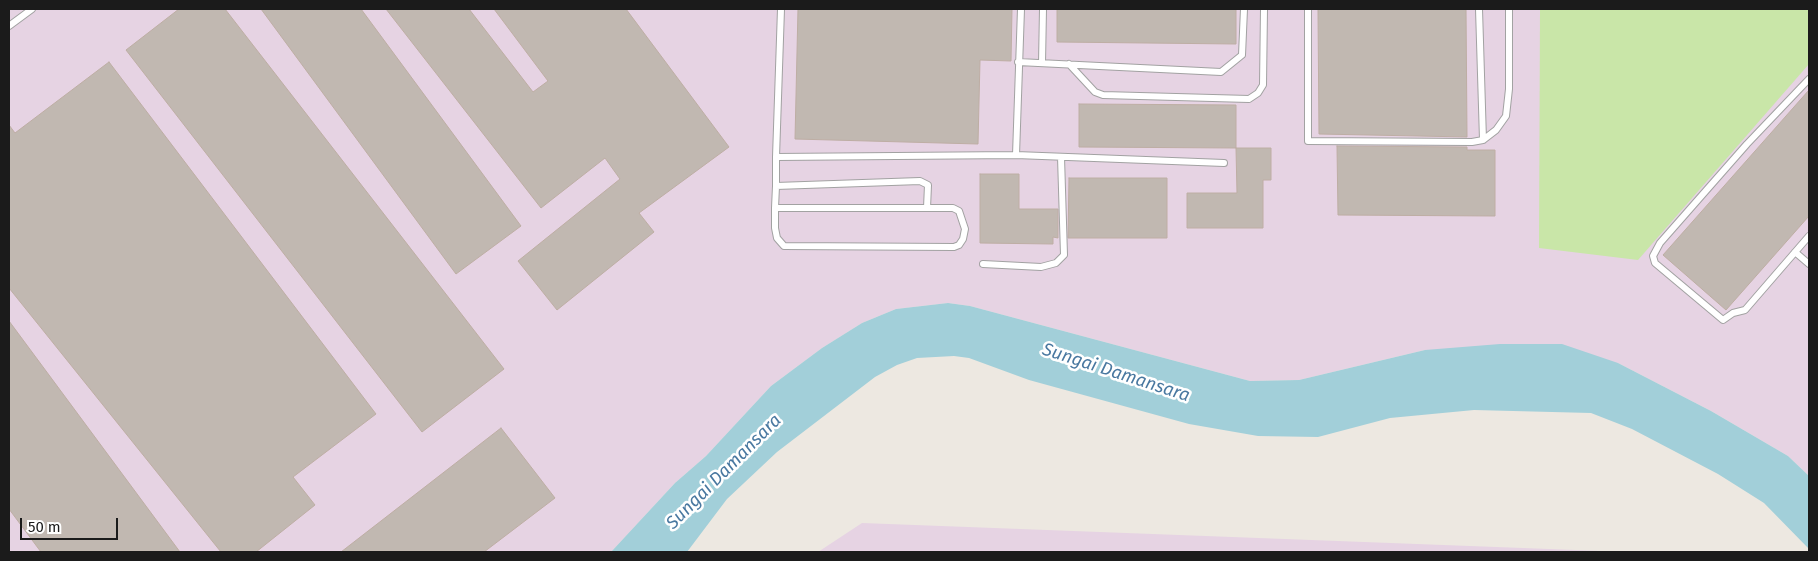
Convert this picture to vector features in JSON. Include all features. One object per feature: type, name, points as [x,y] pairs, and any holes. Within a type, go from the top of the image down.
[{"type":"lane","points":[[9,26],[32,9]]},
{"type":"lane","points":[[775,208],[952,208],[959,211],[965,229],[963,239],[959,245],[784,246],[777,238],[775,208],[781,9]]},
{"type":"lane","points":[[1016,155],[1021,9]]},
{"type":"lane","points":[[1042,63],[1043,9]]},
{"type":"lane","points":[[1018,62],[1221,72],[1242,55],[1244,9]]},
{"type":"lane","points":[[1069,64],[1095,92],[1104,95],[1249,99],[1258,93],[1263,85],[1264,9]]},
{"type":"lane","points":[[1308,9],[1308,141],[1472,142],[1483,140],[1496,130],[1506,116],[1509,89],[1508,9]]},
{"type":"lane","points":[[1479,9],[1483,140]]},
{"type":"lane","points":[[1809,79],[1740,151],[1660,243],[1653,256],[1655,263],[1723,320],[1733,313],[1745,310],[1809,236]]},
{"type":"lane","points":[[776,156],[1016,155],[1224,163]]},
{"type":"lane","points":[[983,264],[1041,267],[1056,263],[1064,254],[1061,157]]},
{"type":"lane","points":[[776,186],[920,181],[928,185],[927,208]]},
{"type":"lane","points":[[1795,252],[1809,264]]},
{"type":"shaded area","points":[[9,9],[1809,9],[1809,476],[1788,456],[1711,411],[1618,363],[1425,350],[1299,380],[1250,381],[970,306],[948,303],[896,309],[862,323],[822,348],[771,386],[706,456],[675,483],[611,552],[9,552]]},
{"type":"shaded area","points":[[862,523],[1602,551],[1605,552],[818,552]]},
{"type":"green space","points":[[1540,9],[1809,9],[1809,64],[1638,260],[1539,248]]},
{"type":"water","name":"Sungai Damansara","points":[[948,303],[970,306],[1250,381],[1299,380],[1425,350],[1500,344],[1562,344],[1618,363],[1711,411],[1788,456],[1809,476],[1809,549],[1764,503],[1718,474],[1632,429],[1591,413],[1474,410],[1390,418],[1318,437],[1258,436],[1189,424],[1029,380],[969,358],[954,356],[917,358],[897,365],[875,377],[777,452],[727,499],[687,552],[611,552],[675,483],[706,456],[771,386],[822,348],[862,323],[896,309]]},
{"type":"building","points":[[179,9],[225,9],[504,369],[422,432],[126,50]]},
{"type":"building","points":[[261,9],[361,9],[521,226],[456,274]]},
{"type":"building","points":[[386,9],[469,9],[533,92],[548,81],[494,9],[626,9],[729,147],[639,213],[654,232],[557,310],[518,261],[620,179],[605,158],[541,208]]},
{"type":"building","points":[[798,9],[1012,9],[1011,61],[980,60],[978,144],[795,139]]},
{"type":"building","points":[[1057,9],[1236,9],[1236,44],[1057,42]]},
{"type":"building","points":[[1318,9],[1466,9],[1467,137],[1319,134]]},
{"type":"building","points":[[109,62],[376,414],[293,477],[315,505],[256,552],[221,552],[9,288],[9,125],[15,133]]},
{"type":"building","points":[[1809,90],[1809,216],[1726,310],[1663,255]]},
{"type":"building","points":[[1079,104],[1236,105],[1236,148],[1079,147]]},
{"type":"building","points":[[1337,146],[1467,147],[1467,150],[1495,150],[1495,216],[1338,215]]},
{"type":"building","points":[[1236,148],[1271,148],[1271,180],[1263,180],[1263,228],[1187,228],[1187,193],[1237,193]]},
{"type":"building","points":[[980,174],[1019,174],[1019,209],[1058,209],[1058,238],[1053,237],[1053,244],[980,243]]},
{"type":"building","points":[[1069,178],[1167,178],[1167,238],[1068,238]]},
{"type":"building","points":[[9,321],[180,552],[41,552],[9,509]]},
{"type":"building","points":[[501,428],[555,498],[484,552],[341,552]]}]
